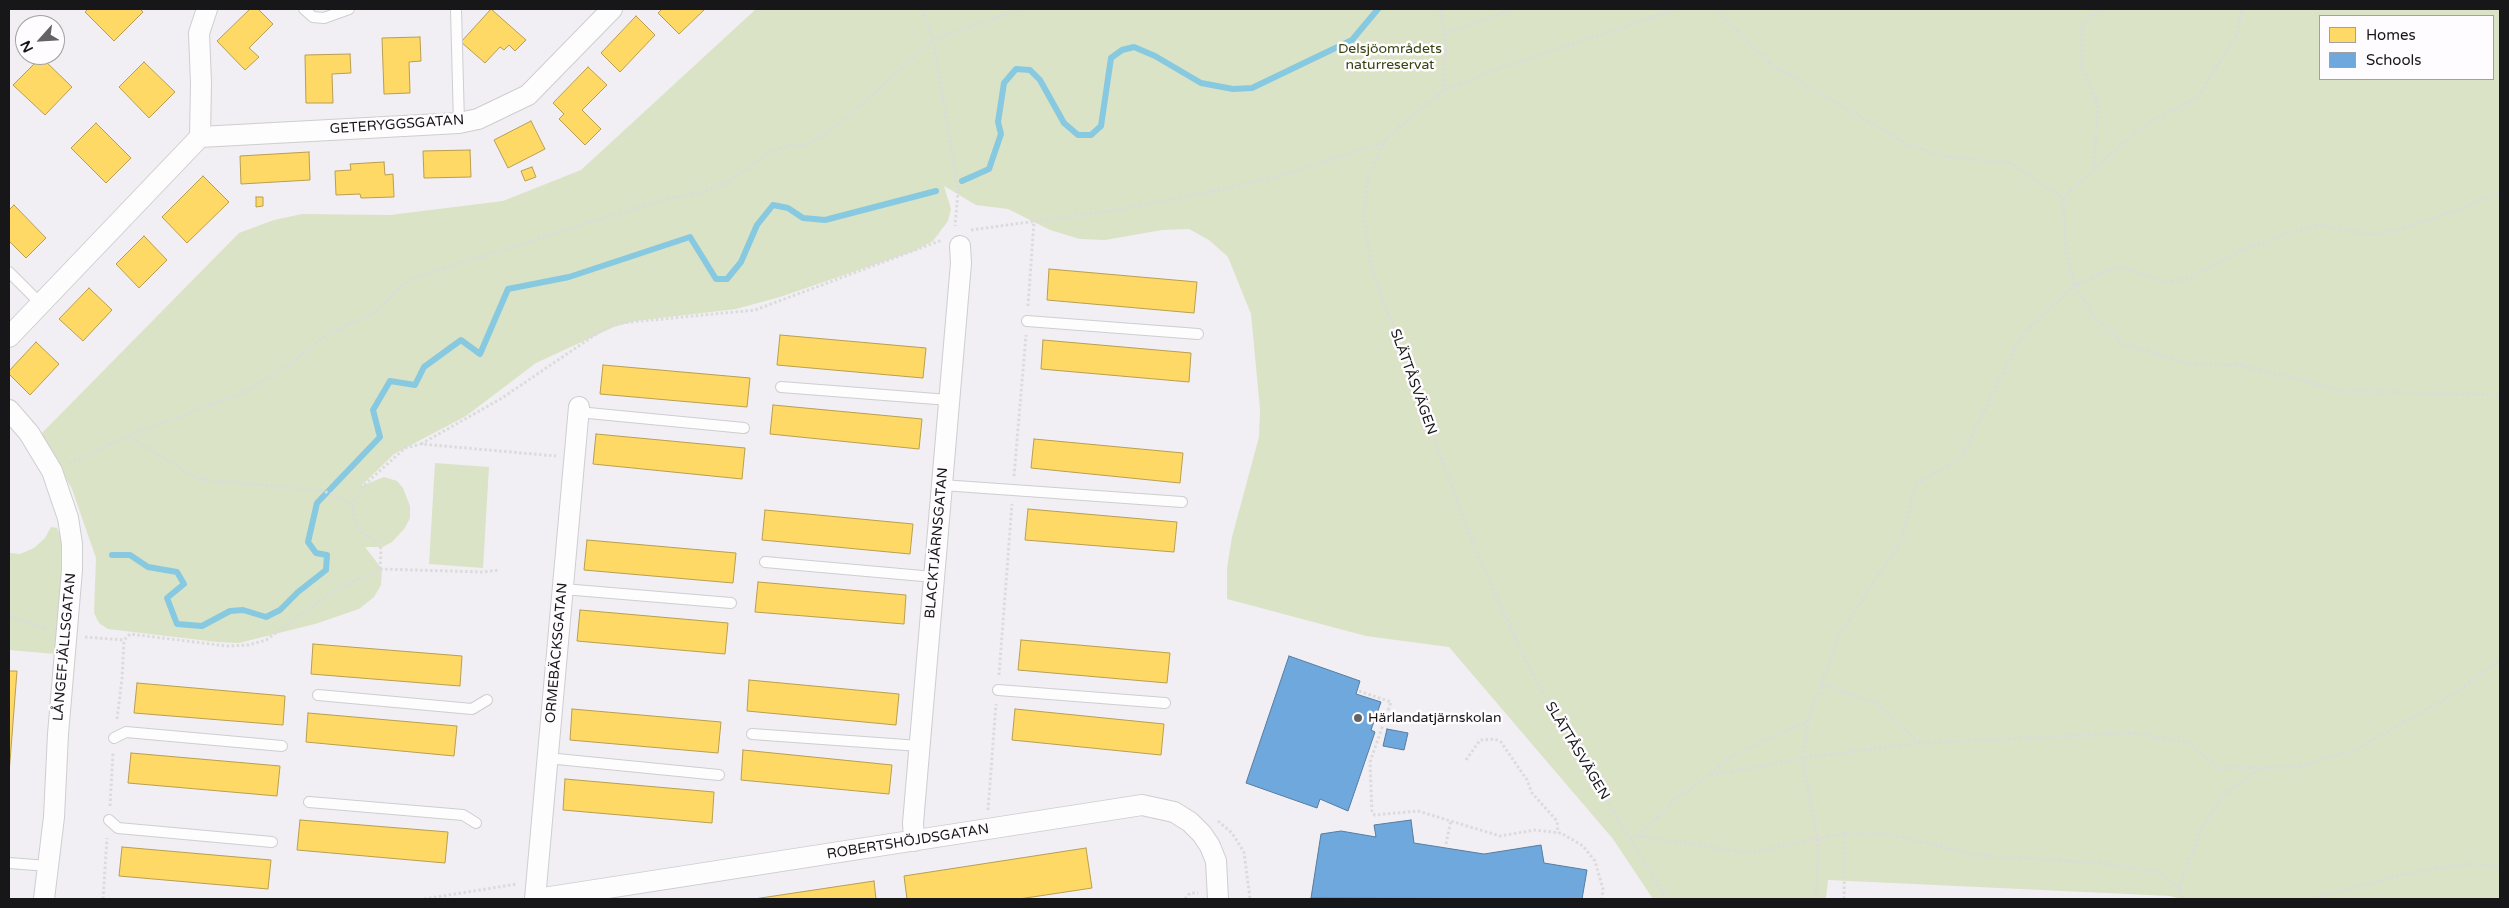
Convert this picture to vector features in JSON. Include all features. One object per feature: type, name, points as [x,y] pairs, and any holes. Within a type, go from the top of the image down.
[{"type":"street","points":[[9,337],[200,137],[201,84],[199,34],[207,9]]},
{"type":"street","name":"GETERYGGSGATAN","points":[[200,137],[459,123],[486,115],[528,95],[612,9]]},
{"type":"street","name":"BLACKTJÄRNSGATAN","points":[[914,841],[920,746],[961,263],[957,238]]},
{"type":"street","name":"LÅNGEFJÄLLSGATAN","points":[[9,410],[29,433],[52,471],[68,518],[72,544],[72,570],[58,734],[54,817],[44,899]]},
{"type":"street","name":"ORMEBÄCKSGATAN","points":[[536,899],[578,410]]},
{"type":"street","name":"ROBERTSHÖJDSGATAN","points":[[536,899],[1142,805],[1174,812],[1190,822],[1210,846],[1216,861],[1218,899]]},
{"type":"lane","points":[[304,9],[313,17],[324,18],[349,9]]},
{"type":"lane","points":[[456,9],[459,123]]},
{"type":"lane","points":[[9,272],[41,304]]},
{"type":"lane","points":[[1027,321],[1198,334]]},
{"type":"lane","points":[[781,387],[949,400]]},
{"type":"lane","points":[[578,410],[744,428]]},
{"type":"lane","points":[[942,485],[1182,502]]},
{"type":"lane","points":[[765,562],[934,577]]},
{"type":"lane","points":[[562,589],[731,603]]},
{"type":"lane","points":[[998,690],[1165,703]]},
{"type":"lane","points":[[318,695],[472,709],[487,700]]},
{"type":"lane","points":[[114,738],[126,732],[282,746]]},
{"type":"lane","points":[[752,734],[920,746]]},
{"type":"lane","points":[[548,758],[719,775]]},
{"type":"lane","points":[[309,802],[463,816],[476,823]]},
{"type":"lane","points":[[109,820],[118,828],[272,842]]},
{"type":"lane","points":[[9,863],[48,866]]},
{"type":"path","points":[[922,9],[934,40],[958,192],[957,238]]},
{"type":"path","points":[[52,471],[128,436],[247,391],[293,362],[327,334],[372,314],[404,284],[417,277],[661,201],[699,193],[726,183],[774,151],[792,144],[804,145],[822,136],[846,118],[934,40],[1022,9]]},
{"type":"path","points":[[1440,9],[1446,44],[1443,91]]},
{"type":"path","points":[[1444,34],[1514,9]]},
{"type":"path","name":"SLÄTTÅSVÄGEN","points":[[1666,899],[1558,721],[1527,663],[1476,552],[1372,269],[1364,217],[1368,178],[1383,143],[1393,132],[1443,91],[1487,74],[1678,9]]},
{"type":"path","points":[[1715,9],[1774,66],[1907,144],[1946,157],[2011,163],[2063,198]]},
{"type":"path","points":[[2094,168],[2098,104],[2082,68],[2082,27],[2098,9]]},
{"type":"path","points":[[2242,9],[2236,34],[2198,96],[2151,121],[2094,168],[2063,198],[2066,253],[2075,285],[2094,317],[2123,344],[2191,364],[2241,365],[2343,391],[2500,395]]},
{"type":"path","points":[[380,569],[381,549],[378,542],[364,535],[356,523],[352,504],[360,489],[385,464],[405,448],[421,444],[502,398],[611,324],[755,310],[957,238],[1034,221],[1109,211],[1258,182],[1383,143]]},
{"type":"path","points":[[1816,899],[1818,839],[1802,759],[1808,721],[1840,635],[1901,541],[1916,484],[1961,458],[2022,334],[2075,285],[2119,266],[2167,283],[2190,277],[2240,251],[2285,234],[2318,225],[2373,235],[2436,217],[2500,191]]},
{"type":"path","points":[[988,815],[1034,221]]},
{"type":"path","points":[[128,436],[198,479],[324,491],[352,504]]},
{"type":"path","points":[[421,444],[574,458]]},
{"type":"path","points":[[103,899],[114,738],[122,679],[124,640],[130,634],[227,646],[248,645],[266,640],[332,592],[380,569],[483,572],[499,570]]},
{"type":"path","points":[[9,616],[67,635],[124,640]]},
{"type":"path","points":[[1710,775],[1802,759],[1920,743],[2132,733],[2186,742],[2219,768],[2297,767],[2355,750],[2452,695],[2500,660]]},
{"type":"path","points":[[1822,683],[1876,704],[1920,743]]},
{"type":"path","points":[[1359,691],[1391,702],[1370,762],[1372,812],[1374,815],[1418,811],[1500,836],[1535,830],[1558,832],[1583,846],[1595,861],[1602,889],[1602,899]]},
{"type":"path","points":[[1639,836],[1678,797],[1710,775],[1731,756],[1808,721]]},
{"type":"path","points":[[1466,760],[1480,740],[1495,739],[1501,742],[1527,780],[1532,793],[1557,821],[1558,832]]},
{"type":"path","points":[[2179,888],[2201,830],[2223,796],[2262,767]]},
{"type":"path","points":[[1446,844],[1451,820]]},
{"type":"path","points":[[1630,838],[1639,836],[1749,853],[1845,833],[1882,834],[1978,855],[2099,863],[2158,872],[2179,888],[2183,899]]},
{"type":"path","points":[[1844,899],[1845,833]]},
{"type":"path","points":[[2309,899],[2419,871],[2467,864],[2500,865]]},
{"type":"green space","name":"Delsjöområdets naturreservat","points":[[756,9],[2500,9],[2500,899],[2181,899],[2170,896],[1828,880],[1826,899],[1653,899],[1613,839],[1449,647],[1366,636],[1227,599],[1227,568],[1232,537],[1259,437],[1260,409],[1251,314],[1228,257],[1209,240],[1189,229],[1162,230],[1105,240],[1080,239],[1050,230],[1008,209],[976,205],[944,186],[951,209],[948,221],[933,241],[914,251],[780,297],[736,309],[635,321],[614,327],[536,363],[466,416],[394,454],[361,486],[384,477],[397,481],[403,488],[410,506],[410,518],[405,528],[392,542],[383,547],[365,547],[382,569],[381,585],[374,597],[359,609],[315,624],[239,643],[108,629],[99,623],[94,613],[96,558],[72,489],[41,434],[239,233],[274,220],[302,214],[390,215],[503,201],[581,170]]},
{"type":"green space","points":[[435,463],[489,467],[483,568],[429,564]]},
{"type":"green space","points":[[51,527],[57,528],[63,542],[66,576],[56,654],[9,650],[9,553],[20,554],[34,548],[45,538]]},
{"type":"building: Homes","points":[[88,9],[140,9],[143,12],[114,41],[85,12]]},
{"type":"building: Homes","points":[[250,9],[258,9],[273,24],[249,48],[259,57],[245,70],[217,41]]},
{"type":"building: Homes","points":[[491,9],[526,40],[515,51],[509,45],[504,50],[500,47],[485,63],[461,42]]},
{"type":"building: Homes","points":[[662,9],[704,10],[679,34],[658,13]]},
{"type":"building: Homes","points":[[636,16],[655,35],[620,72],[601,53]]},
{"type":"building: Homes","points":[[420,37],[421,61],[409,62],[410,93],[384,94],[382,38]]},
{"type":"building: Homes","points":[[350,54],[351,73],[332,74],[333,103],[306,103],[305,55]]},
{"type":"building: Homes","points":[[144,62],[175,92],[149,118],[119,87]]},
{"type":"building: Homes","points":[[33,65],[49,65],[72,87],[45,115],[13,85]]},
{"type":"building: Homes","points":[[588,67],[607,85],[582,110],[601,129],[585,145],[559,119],[564,114],[553,103]]},
{"type":"building: Homes","points":[[531,121],[545,149],[508,168],[494,140]]},
{"type":"building: Homes","points":[[96,123],[131,158],[106,183],[71,148]]},
{"type":"building: Homes","points":[[470,150],[471,177],[424,178],[423,151]]},
{"type":"building: Homes","points":[[309,152],[310,180],[241,184],[240,156]]},
{"type":"building: Homes","points":[[384,162],[385,175],[393,174],[394,197],[361,198],[360,194],[336,195],[335,171],[351,170],[350,164]]},
{"type":"building: Homes","points":[[532,167],[536,177],[525,181],[521,171]]},
{"type":"building: Homes","points":[[203,176],[229,202],[187,243],[162,217]]},
{"type":"building: Homes","points":[[256,197],[263,197],[263,206],[256,207]]},
{"type":"building: Homes","points":[[14,205],[46,238],[26,258],[9,241],[9,210]]},
{"type":"building: Homes","points":[[144,236],[167,260],[139,288],[116,264]]},
{"type":"building: Homes","points":[[1049,269],[1197,282],[1194,313],[1047,300]]},
{"type":"building: Homes","points":[[89,288],[112,310],[83,341],[59,319]]},
{"type":"building: Homes","points":[[780,335],[926,348],[923,378],[777,365]]},
{"type":"building: Homes","points":[[1043,340],[1191,353],[1189,382],[1041,369]]},
{"type":"building: Homes","points":[[36,342],[59,364],[30,395],[9,374],[9,371]]},
{"type":"building: Homes","points":[[603,365],[750,378],[747,407],[600,394]]},
{"type":"building: Homes","points":[[773,405],[922,419],[919,449],[770,434]]},
{"type":"building: Homes","points":[[596,434],[745,448],[742,479],[593,464]]},
{"type":"building: Homes","points":[[1034,439],[1183,453],[1180,483],[1031,468]]},
{"type":"building: Homes","points":[[1028,509],[1177,522],[1174,552],[1025,540]]},
{"type":"building: Homes","points":[[765,510],[913,524],[910,554],[762,540]]},
{"type":"building: Homes","points":[[587,540],[736,553],[733,583],[584,570]]},
{"type":"building: Homes","points":[[758,582],[906,595],[904,624],[755,612]]},
{"type":"building: Homes","points":[[580,610],[728,623],[725,654],[577,641]]},
{"type":"building: Homes","points":[[1021,640],[1170,653],[1167,683],[1018,670]]},
{"type":"building: Homes","points":[[313,644],[462,656],[460,686],[311,674]]},
{"type":"building: Homes","points":[[9,671],[17,671],[9,774]]},
{"type":"building: Homes","points":[[749,680],[899,694],[896,725],[747,711]]},
{"type":"building: Homes","points":[[137,683],[285,696],[283,725],[134,713]]},
{"type":"building: Homes","points":[[572,709],[721,722],[718,753],[570,740]]},
{"type":"building: Homes","points":[[1015,709],[1164,724],[1161,755],[1012,740]]},
{"type":"building: Homes","points":[[308,713],[457,726],[454,756],[306,742]]},
{"type":"building: Homes","points":[[743,750],[892,765],[889,794],[741,780]]},
{"type":"building: Homes","points":[[131,753],[280,766],[277,796],[128,783]]},
{"type":"building: Homes","points":[[565,779],[714,792],[712,823],[563,810]]},
{"type":"building: Homes","points":[[300,820],[448,832],[445,863],[297,850]]},
{"type":"building: Homes","points":[[122,847],[271,860],[268,889],[119,876]]},
{"type":"building: Homes","points":[[1086,848],[1092,888],[1019,899],[907,899],[904,876]]},
{"type":"building: Homes","points":[[874,881],[876,899],[754,899]]},
{"type":"building: Schools","points":[[1289,656],[1360,681],[1356,694],[1381,702],[1371,730],[1375,732],[1348,811],[1320,799],[1317,808],[1246,783]]},
{"type":"building: Schools","points":[[1387,729],[1408,733],[1404,750],[1383,746]]},
{"type":"building: Schools","points":[[1411,820],[1414,843],[1484,854],[1541,845],[1544,863],[1587,870],[1582,899],[1311,898],[1321,834],[1341,831],[1376,837],[1374,825]]},
{"type":"waterway","points":[[962,181],[989,169],[1001,134],[998,122],[1004,83],[1016,69],[1030,70],[1040,80],[1064,123],[1078,135],[1091,135],[1101,126],[1111,58],[1122,50],[1134,47],[1155,56],[1201,83],[1233,89],[1252,88],[1352,40],[1378,9]]},
{"type":"waterway","points":[[112,555],[130,555],[148,567],[177,572],[184,584],[167,598],[177,624],[202,626],[230,611],[243,610],[266,617],[280,610],[298,592],[326,570],[327,555],[316,553],[308,542],[317,503],[380,437],[373,410],[390,381],[415,385],[424,367],[461,340],[480,354],[508,289],[569,277],[690,237],[716,279],[727,279],[741,262],[757,225],[773,205],[788,208],[803,218],[825,220],[936,191]]},
{"type":"place","name":"Härlandatjärnskolan","points":[[1358,718]]}]
